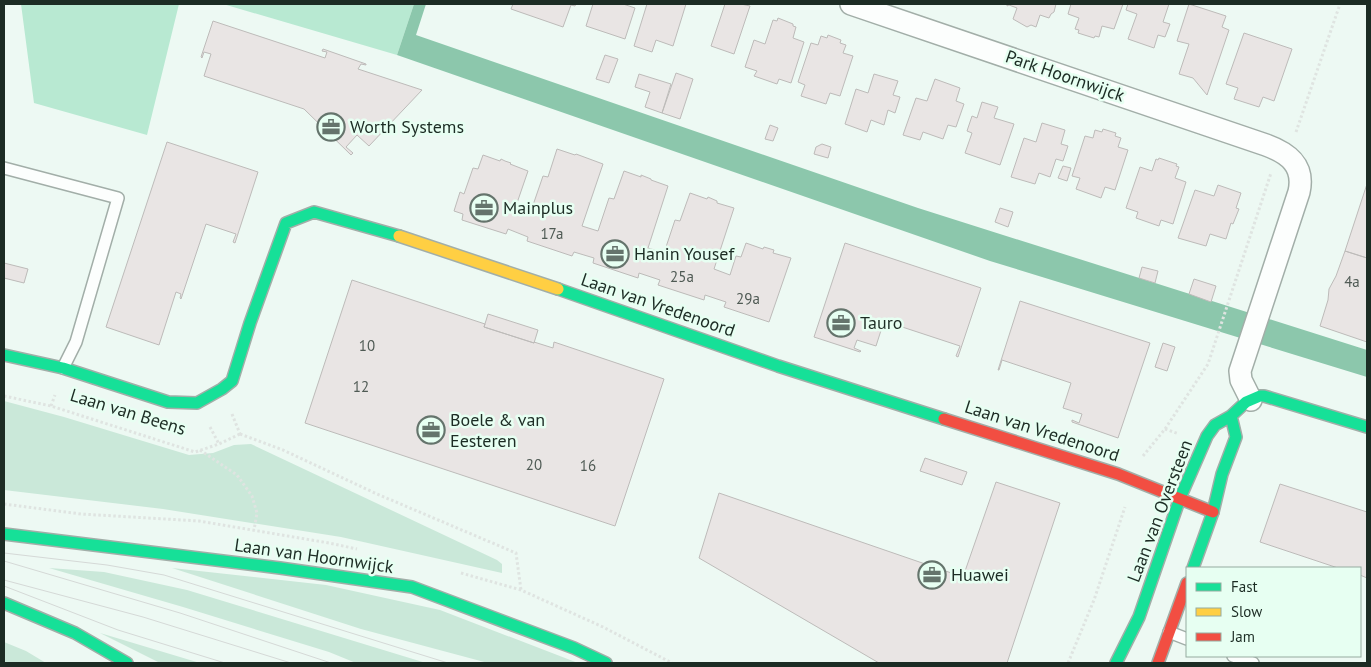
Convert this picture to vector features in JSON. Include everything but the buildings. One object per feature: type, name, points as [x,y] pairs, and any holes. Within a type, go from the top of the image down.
[{"type":"street","name":"Park Hoornwijck","points":[[851,4],[1279,150],[1287,155],[1296,165],[1300,176],[1300,187],[1240,371],[1241,380],[1251,400]]},
{"type":"street","name":"Laan van Vredenoord","points":[[197,403],[232,381],[286,223],[314,212],[388,232],[778,366],[1118,474],[1213,512]]},
{"type":"street","name":"Laan van Beens","points":[[4,355],[62,368],[168,402],[197,403]]},
{"type":"street","points":[[1251,400],[1260,396],[1273,398],[1367,427]]},
{"type":"street","name":"Laan van Oversteen","points":[[1116,663],[1139,617],[1180,498],[1208,436],[1214,425],[1232,416],[1238,408],[1251,400]]},
{"type":"street","points":[[1193,567],[1213,512],[1222,474],[1236,437],[1232,416]]},
{"type":"street","name":"Laan van Hoornwijck","points":[[4,534],[66,544],[280,568],[412,587],[574,648],[606,663]]},
{"type":"street","points":[[1158,663],[1186,586]]},
{"type":"street","points":[[4,603],[75,633],[128,663]]},
{"type":"lane","points":[[4,168],[118,198],[76,342],[62,368]]},
{"type":"lane","points":[[1169,632],[1186,639]]},
{"type":"lane","points":[[1236,657],[1253,663]]},
{"type":"path","points":[[1212,354],[1215,339],[1279,150],[1294,140],[1340,5]]},
{"type":"path","name":"Laan van Beens","points":[[4,396],[51,406],[195,452],[240,434],[284,450],[377,494],[516,553],[521,590]]},
{"type":"path","points":[[200,450],[237,475],[252,496],[257,513],[254,530]]},
{"type":"path","points":[[1068,663],[1094,600]]},
{"type":"shaded area","points":[[21,4],[179,4],[147,135],[34,103]]},
{"type":"shaded area","points":[[223,4],[414,4],[397,55]]},
{"type":"shaded area","points":[[414,4],[426,4],[416,35],[918,208],[1367,350],[1367,377],[990,261],[397,55]]},
{"type":"shaded area","points":[[4,401],[189,455],[213,453],[234,445],[251,444],[497,560],[502,564],[502,573],[341,537],[163,509],[4,490]]},
{"type":"shaded area","points":[[49,568],[104,572],[187,590],[426,663],[356,663],[329,652]]},
{"type":"shaded area","points":[[172,568],[326,585],[440,610],[578,663],[488,663],[361,629]]},
{"type":"shaded area","points":[[100,633],[200,663],[160,663]]},
{"type":"shaded area","points":[[4,642],[26,651],[46,663],[4,663]]},
{"type":"tram line","points":[[4,553],[107,565],[164,575],[448,663]]},
{"type":"tram line","points":[[4,561],[180,613],[331,663]]},
{"type":"tram line","points":[[4,580],[143,617],[291,663]]},
{"type":"tram line","points":[[4,586],[118,630],[225,663]]},
{"type":"traffic: fast","points":[[4,355],[63,368],[168,402],[197,403],[232,381],[250,323],[286,223],[314,212],[399,236]]},
{"type":"traffic: fast","points":[[558,289],[778,366],[944,419]]},
{"type":"traffic: fast","points":[[1116,663],[1139,617],[1180,498],[1207,436],[1215,425],[1231,416],[1246,402],[1264,396],[1367,427]]},
{"type":"traffic: fast","points":[[1193,567],[1213,512],[1222,474],[1236,437],[1231,416]]},
{"type":"traffic: fast","points":[[4,534],[280,568],[412,587],[574,648],[606,663]]},
{"type":"traffic: fast","points":[[4,603],[75,633],[127,663]]},
{"type":"traffic: slow","points":[[399,236],[558,289]]},
{"type":"traffic: jam","points":[[944,419],[1118,474],[1213,512]]},
{"type":"traffic: jam","points":[[1158,663],[1186,586]]},
{"type":"place","name":"Worth Systems","points":[[331,127]]},
{"type":"place","name":"Mainplus","points":[[484,208]]},
{"type":"place","name":"Hanin Yousef","points":[[615,254]]},
{"type":"place","name":"Tauro","points":[[841,323]]},
{"type":"place","name":"Boele & van Eesteren","points":[[431,430]]},
{"type":"place","name":"Huawei","points":[[932,575]]}]
